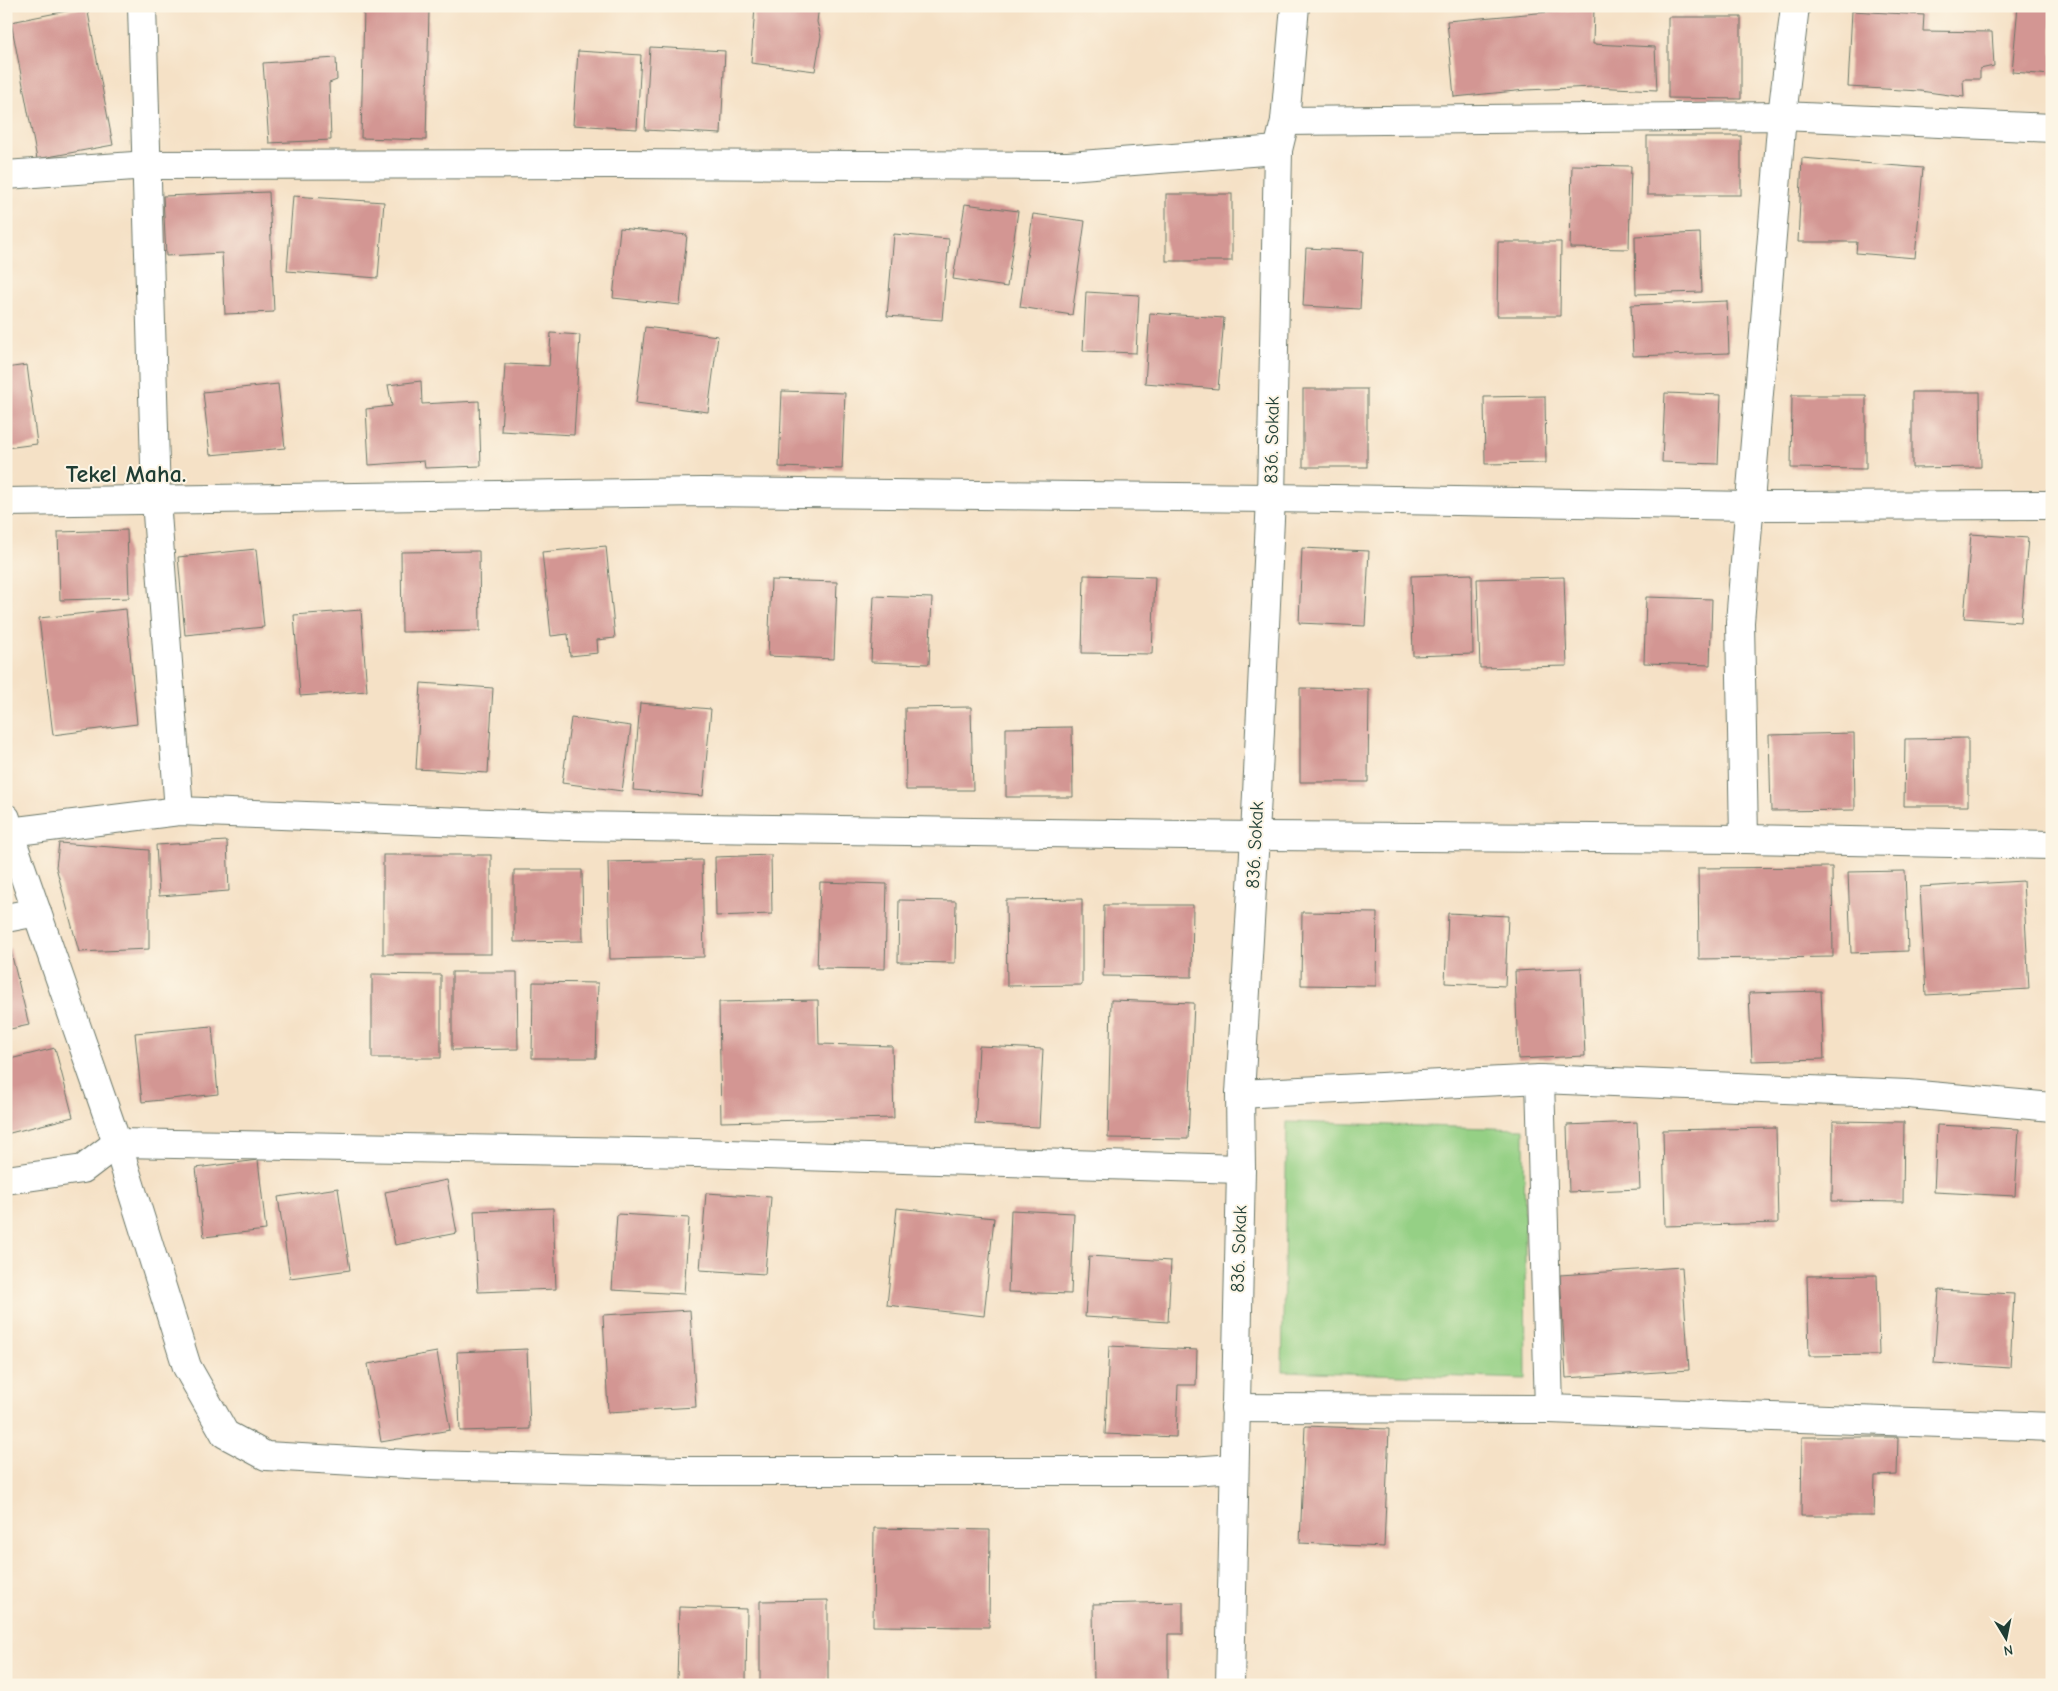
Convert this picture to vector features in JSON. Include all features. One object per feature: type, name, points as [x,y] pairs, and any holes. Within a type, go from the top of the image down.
[{"type":"street","points":[[142,6],[156,500],[180,811]]},
{"type":"street","name":"836. Sokak","points":[[1230,1685],[1241,1169],[1240,1094],[1255,836],[1271,498],[1278,150],[1285,120],[1296,6]]},
{"type":"street","points":[[1744,839],[1740,622],[1782,116],[1795,6]]},
{"type":"street","points":[[1285,120],[1782,116],[2052,128]]},
{"type":"street","points":[[6,175],[148,165],[615,164],[1068,166],[1278,150]]},
{"type":"street","points":[[6,502],[703,492],[1271,498],[1751,506],[2052,505]]},
{"type":"street","points":[[1234,1468],[1192,1471],[681,1471],[425,1465],[266,1456],[225,1434],[187,1367],[117,1143],[8,825],[180,811],[569,826],[1255,836],[1744,839],[2052,845]]},
{"type":"street","points":[[6,918],[37,912]]},
{"type":"street","points":[[1540,1079],[1549,1410]]},
{"type":"street","points":[[1240,1094],[1540,1079],[1908,1094],[2052,1107]]},
{"type":"street","points":[[6,1180],[83,1169],[117,1143],[697,1153],[1241,1169]]},
{"type":"street","points":[[1235,1408],[1549,1410],[2052,1427]]},
{"type":"green space","points":[[1287,1122],[1524,1129],[1526,1379],[1282,1371]]},
{"type":"building","points":[[755,6],[819,6],[817,22],[821,36],[815,71],[751,63]]},
{"type":"building","points":[[2018,6],[2052,6],[2052,75],[2012,72]]},
{"type":"building","points":[[87,7],[113,145],[37,159],[11,22]]},
{"type":"building","points":[[364,8],[429,9],[426,140],[361,138]]},
{"type":"building","points":[[1594,8],[1593,44],[1655,47],[1657,90],[1593,87],[1526,90],[1454,97],[1447,21]]},
{"type":"building","points":[[1852,11],[1924,15],[1923,31],[1992,32],[1994,66],[1980,69],[1980,79],[1963,79],[1964,97],[1920,91],[1848,87]]},
{"type":"building","points":[[1668,17],[1741,17],[1741,99],[1668,98]]},
{"type":"building","points":[[650,47],[725,51],[721,134],[645,130]]},
{"type":"building","points":[[578,51],[641,55],[637,129],[573,125]]},
{"type":"building","points":[[336,58],[337,80],[329,83],[331,140],[269,143],[263,63]]},
{"type":"building","points":[[1647,136],[1741,136],[1741,195],[1647,195]]},
{"type":"building","points":[[1802,158],[1923,168],[1915,258],[1856,253],[1857,242],[1798,242]]},
{"type":"building","points":[[1572,165],[1631,166],[1629,249],[1570,248]]},
{"type":"building","points":[[269,192],[274,312],[225,314],[222,253],[166,256],[163,196]]},
{"type":"building","points":[[1166,194],[1232,194],[1232,261],[1166,261]]},
{"type":"building","points":[[293,196],[384,202],[378,278],[287,271]]},
{"type":"building","points":[[965,204],[1018,211],[1007,287],[953,279]]},
{"type":"building","points":[[1033,214],[1085,221],[1072,315],[1020,307]]},
{"type":"building","points":[[620,228],[687,235],[680,305],[613,298]]},
{"type":"building","points":[[1700,233],[1702,292],[1636,294],[1635,236]]},
{"type":"building","points":[[894,234],[949,239],[942,320],[887,316]]},
{"type":"building","points":[[1498,242],[1561,242],[1560,316],[1497,316]]},
{"type":"building","points":[[1306,248],[1363,251],[1360,309],[1303,306]]},
{"type":"building","points":[[1086,292],[1139,295],[1136,353],[1083,351]]},
{"type":"building","points":[[1727,301],[1729,353],[1633,356],[1631,305]]},
{"type":"building","points":[[1150,313],[1224,318],[1218,389],[1145,383]]},
{"type":"building","points":[[645,327],[718,336],[708,412],[636,403]]},
{"type":"building","points":[[551,333],[580,335],[574,435],[501,431],[505,364],[549,366]]},
{"type":"building","points":[[27,365],[37,444],[6,448],[6,368]]},
{"type":"building","points":[[421,381],[422,404],[479,401],[481,466],[425,468],[424,461],[369,465],[366,409],[392,406],[388,385]]},
{"type":"building","points":[[278,384],[285,448],[210,455],[203,392]]},
{"type":"building","points":[[1303,389],[1367,389],[1367,467],[1303,467]]},
{"type":"building","points":[[782,391],[845,393],[842,469],[779,467]]},
{"type":"building","points":[[1912,392],[1980,392],[1981,467],[1912,468]]},
{"type":"building","points":[[1665,393],[1721,395],[1718,464],[1662,462]]},
{"type":"building","points":[[1792,395],[1866,395],[1866,469],[1791,468]]},
{"type":"building","points":[[1545,396],[1546,463],[1485,464],[1484,397]]},
{"type":"building","points":[[127,530],[129,598],[60,600],[58,532]]},
{"type":"building","points":[[1971,534],[2028,538],[2021,622],[1964,618]]},
{"type":"building","points":[[606,546],[615,638],[597,640],[598,653],[570,656],[568,634],[551,636],[542,552]]},
{"type":"building","points":[[1302,548],[1369,551],[1365,626],[1299,623]]},
{"type":"building","points":[[256,549],[264,627],[185,635],[178,557]]},
{"type":"building","points":[[479,551],[480,631],[402,632],[401,552]]},
{"type":"building","points":[[1472,574],[1473,654],[1413,656],[1411,576]]},
{"type":"building","points":[[1084,575],[1155,577],[1152,654],[1082,653]]},
{"type":"building","points":[[1564,577],[1567,666],[1480,668],[1477,579]]},
{"type":"building","points":[[771,580],[837,582],[834,659],[768,656]]},
{"type":"building","points":[[874,596],[932,598],[929,664],[871,662]]},
{"type":"building","points":[[1646,597],[1712,599],[1710,665],[1644,663]]},
{"type":"building","points":[[126,609],[137,724],[53,735],[39,618]]},
{"type":"building","points":[[361,610],[367,691],[300,696],[294,615]]},
{"type":"building","points":[[421,683],[493,688],[488,773],[416,769]]},
{"type":"building","points":[[1300,688],[1369,689],[1368,782],[1300,782]]},
{"type":"building","points":[[640,703],[711,709],[703,796],[633,790]]},
{"type":"building","points":[[971,707],[973,790],[906,790],[905,708]]},
{"type":"building","points":[[571,718],[631,726],[622,791],[562,783]]},
{"type":"building","points":[[1072,727],[1073,797],[1006,797],[1006,728]]},
{"type":"building","points":[[1854,733],[1855,810],[1771,811],[1769,735]]},
{"type":"building","points":[[1968,738],[1968,806],[1904,806],[1905,739]]},
{"type":"building","points":[[227,841],[229,891],[159,896],[156,845]]},
{"type":"building","points":[[59,843],[149,850],[149,949],[79,952],[56,867]]},
{"type":"building","points":[[383,855],[491,855],[491,954],[383,954]]},
{"type":"building","points":[[771,855],[772,914],[716,916],[715,857]]},
{"type":"building","points":[[702,860],[704,957],[610,959],[608,862]]},
{"type":"building","points":[[1832,867],[1833,957],[1699,959],[1698,868]]},
{"type":"building","points":[[514,870],[582,870],[583,941],[514,942]]},
{"type":"building","points":[[1905,871],[1908,951],[1851,953],[1848,872]]},
{"type":"building","points":[[2023,881],[2029,989],[1926,995],[1920,887]]},
{"type":"building","points":[[820,882],[887,884],[885,969],[817,968]]},
{"type":"building","points":[[1082,899],[1082,985],[1007,986],[1006,900]]},
{"type":"building","points":[[899,900],[956,901],[955,963],[898,962]]},
{"type":"building","points":[[1104,905],[1193,905],[1192,977],[1103,976]]},
{"type":"building","points":[[1302,912],[1377,913],[1376,986],[1301,985]]},
{"type":"building","points":[[1448,913],[1508,916],[1505,986],[1445,983]]},
{"type":"building","points":[[10,948],[29,1025],[6,1030],[6,949]]},
{"type":"building","points":[[1581,968],[1585,1056],[1518,1059],[1515,971]]},
{"type":"building","points":[[452,972],[517,972],[518,1049],[452,1050]]},
{"type":"building","points":[[372,974],[441,975],[441,1058],[372,1058]]},
{"type":"building","points":[[533,982],[598,983],[596,1058],[532,1058]]},
{"type":"building","points":[[1821,991],[1824,1059],[1752,1061],[1749,993]]},
{"type":"building","points":[[818,1000],[819,1044],[892,1046],[894,1118],[721,1122],[719,1002]]},
{"type":"building","points":[[1111,1000],[1194,1003],[1188,1139],[1108,1138]]},
{"type":"building","points":[[212,1026],[218,1094],[142,1102],[135,1033]]},
{"type":"building","points":[[979,1046],[1043,1049],[1039,1127],[975,1124]]},
{"type":"building","points":[[55,1048],[73,1117],[6,1134],[6,1060]]},
{"type":"building","points":[[1833,1121],[1904,1122],[1903,1202],[1832,1201]]},
{"type":"building","points":[[1637,1122],[1640,1189],[1569,1192],[1567,1125]]},
{"type":"building","points":[[1937,1125],[2019,1129],[2015,1196],[1934,1192]]},
{"type":"building","points":[[1776,1128],[1778,1223],[1665,1226],[1663,1130]]},
{"type":"building","points":[[258,1160],[266,1230],[204,1237],[196,1168]]},
{"type":"building","points":[[447,1180],[457,1233],[395,1245],[385,1192]]},
{"type":"building","points":[[338,1188],[350,1270],[290,1278],[278,1197]]},
{"type":"building","points":[[706,1193],[771,1197],[765,1274],[700,1270]]},
{"type":"building","points":[[553,1208],[556,1289],[478,1292],[474,1211]]},
{"type":"building","points":[[897,1208],[994,1218],[984,1316],[887,1305]]},
{"type":"building","points":[[1011,1210],[1074,1213],[1071,1294],[1008,1292]]},
{"type":"building","points":[[617,1214],[689,1218],[684,1294],[612,1290]]},
{"type":"building","points":[[1089,1256],[1171,1261],[1168,1322],[1085,1317]]},
{"type":"building","points":[[1682,1267],[1689,1370],[1566,1378],[1560,1275]]},
{"type":"building","points":[[1877,1275],[1879,1355],[1809,1356],[1807,1276]]},
{"type":"building","points":[[1939,1290],[2014,1294],[2010,1368],[1934,1363]]},
{"type":"building","points":[[690,1310],[696,1407],[608,1412],[603,1315]]},
{"type":"building","points":[[1109,1346],[1197,1350],[1196,1385],[1178,1385],[1176,1437],[1105,1434]]},
{"type":"building","points":[[527,1349],[530,1429],[460,1431],[457,1352]]},
{"type":"building","points":[[437,1352],[450,1430],[381,1442],[368,1364]]},
{"type":"building","points":[[1305,1426],[1389,1429],[1384,1547],[1300,1543]]},
{"type":"building","points":[[1802,1437],[1898,1437],[1897,1475],[1875,1476],[1874,1516],[1801,1516]]},
{"type":"building","points":[[874,1528],[990,1530],[989,1627],[873,1626]]},
{"type":"building","points":[[828,1600],[828,1683],[760,1683],[760,1601]]},
{"type":"building","points":[[1183,1602],[1183,1634],[1168,1634],[1168,1685],[1094,1685],[1093,1604]]},
{"type":"building","points":[[679,1607],[747,1609],[746,1682],[677,1681]]},
{"type":"district","name":"Tekel Maha.","points":[[126,474]]}]
